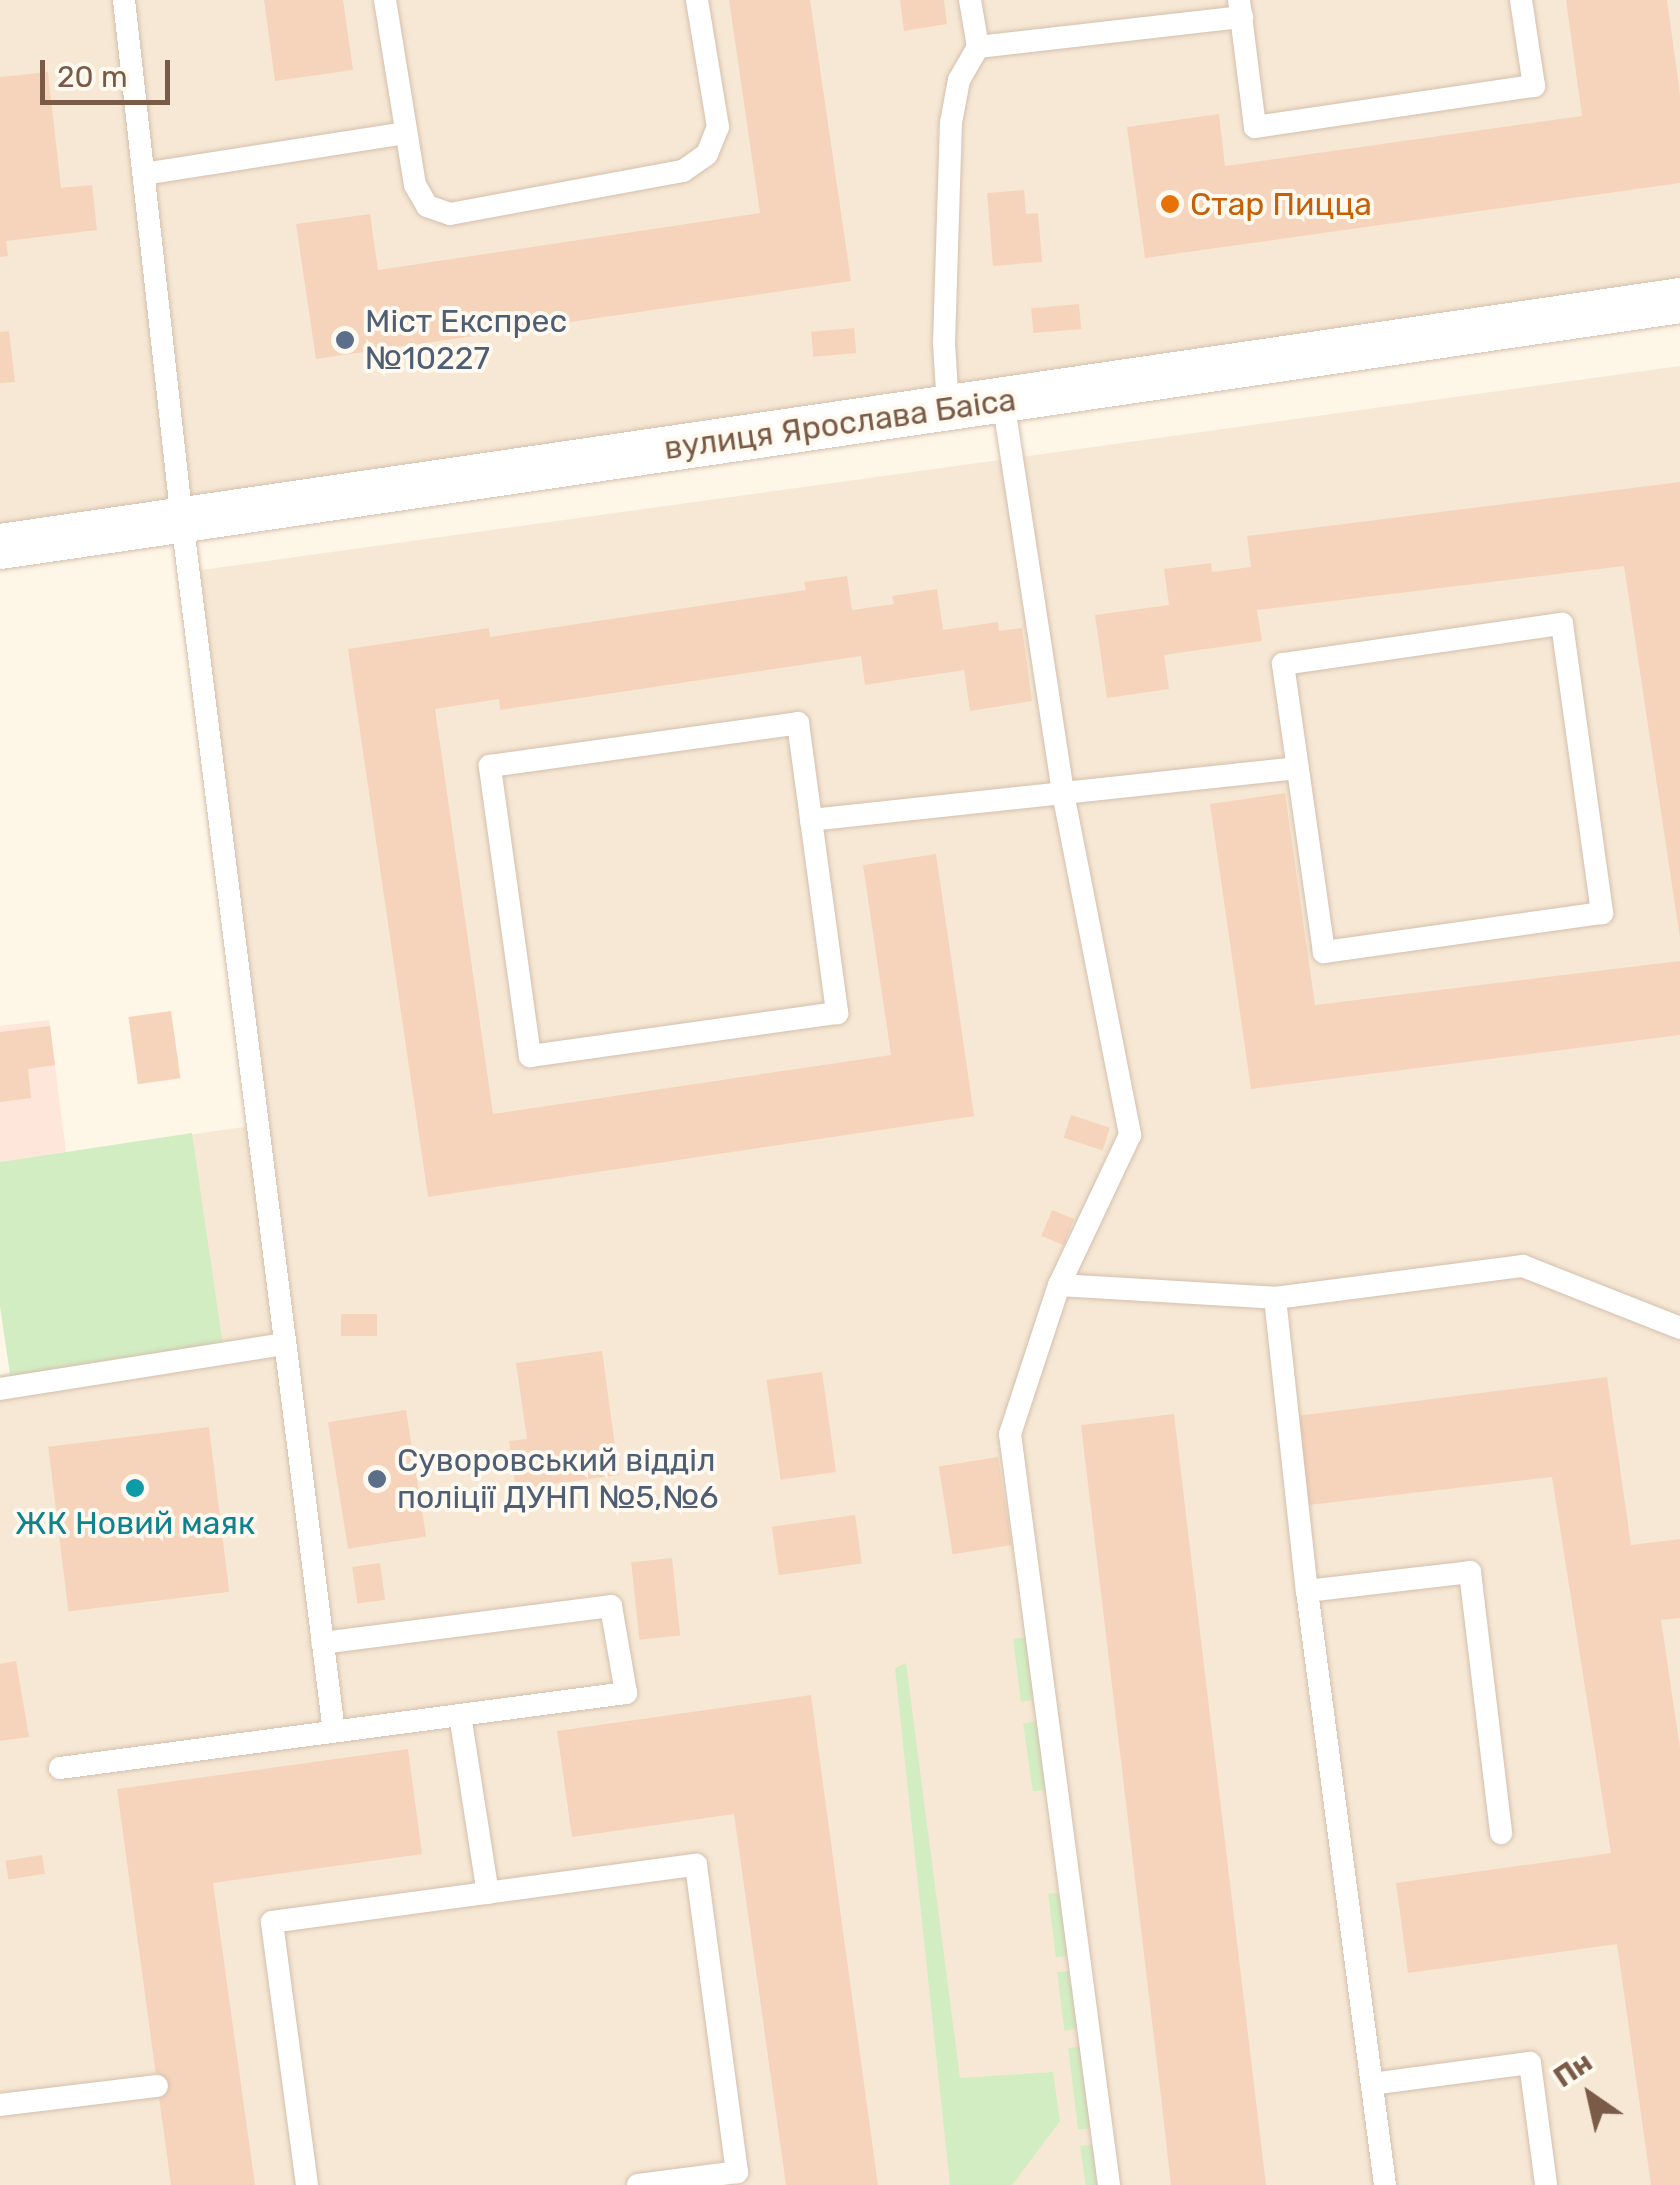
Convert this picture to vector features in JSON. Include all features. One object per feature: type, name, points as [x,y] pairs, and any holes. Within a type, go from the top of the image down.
[{"type":"street","name":"вулиця Ярослава Баіса","points":[[0,546],[1680,300]]},
{"type":"lane","points":[[124,0],[182,520],[334,1732]]},
{"type":"lane","points":[[386,0],[415,185],[427,206],[450,214],[683,171],[707,154],[718,127],[697,0]]},
{"type":"lane","points":[[948,408],[944,344],[951,124],[959,80],[978,47],[970,0]]},
{"type":"lane","points":[[978,47],[1240,8],[1255,127],[1534,86],[1521,0]]},
{"type":"lane","points":[[144,174],[404,133]]},
{"type":"lane","points":[[1003,400],[1063,793],[1130,1135],[1060,1285],[1010,1434],[1109,2185]]},
{"type":"lane","points":[[1562,624],[1602,912],[1324,952],[1296,768],[1284,664],[1562,624]]},
{"type":"lane","points":[[798,723],[811,820],[838,1013],[530,1056],[490,766],[798,723]]},
{"type":"lane","points":[[811,820],[1296,768]]},
{"type":"lane","points":[[1060,1285],[1275,1298],[1522,1266],[1680,1328]]},
{"type":"lane","points":[[1275,1298],[1307,1591],[1385,2185]]},
{"type":"lane","points":[[0,1389],[283,1344]]},
{"type":"lane","points":[[1307,1591],[1470,1572],[1501,1833]]},
{"type":"lane","points":[[60,1768],[626,1693],[611,1606],[322,1643]]},
{"type":"lane","points":[[460,1715],[488,1893]]},
{"type":"lane","points":[[307,2185],[272,1922],[696,1865],[736,2172],[638,2185]]},
{"type":"lane","points":[[1372,2084],[1530,2064],[1546,2185]]},
{"type":"lane","points":[[0,2105],[157,2086]]},
{"type":"shaded area","points":[[0,0],[1680,0],[1680,286],[0,531]]},
{"type":"shaded area","points":[[1680,366],[1680,2185],[0,2185],[0,1375],[10,1373],[0,1306],[0,1162],[265,1124],[195,571]]},
{"type":"shaded area","points":[[49,1020],[66,1152],[0,1162],[0,1026]]},
{"type":"green space","points":[[192,1133],[224,1353],[12,1387],[0,1306],[0,1162]]},
{"type":"green space","points":[[1029,1637],[1037,1700],[1021,1701],[1013,1639]]},
{"type":"green space","points":[[906,1663],[960,2078],[1053,2072],[1060,2121],[1012,2185],[950,2185],[895,1668]]},
{"type":"green space","points":[[1039,1721],[1049,1789],[1033,1792],[1023,1723]]},
{"type":"green space","points":[[1063,1892],[1071,1956],[1056,1957],[1048,1894]]},
{"type":"green space","points":[[1075,1970],[1082,2029],[1064,2031],[1057,1972]]},
{"type":"green space","points":[[1085,2046],[1095,2127],[1078,2129],[1068,2048]]},
{"type":"green space","points":[[1097,2144],[1103,2185],[1086,2185],[1080,2146]]},
{"type":"building","points":[[264,0],[343,0],[353,70],[275,81]]},
{"type":"building","points":[[729,0],[810,0],[851,281],[316,359],[296,224],[370,214],[378,270],[760,213]]},
{"type":"building","points":[[900,0],[944,0],[947,24],[904,31]]},
{"type":"building","points":[[1566,0],[1667,0],[1680,94],[1680,183],[1145,258],[1127,127],[1219,114],[1225,166],[1582,116]]},
{"type":"building","points":[[48,72],[61,188],[92,185],[97,230],[6,241],[8,256],[0,257],[0,77]]},
{"type":"building","points":[[1024,190],[1026,214],[1038,213],[1042,262],[993,266],[987,193]]},
{"type":"building","points":[[1079,304],[1081,329],[1033,333],[1031,308]]},
{"type":"building","points":[[854,328],[856,353],[813,357],[811,332]]},
{"type":"building","points":[[9,331],[15,382],[0,383],[0,332]]},
{"type":"building","points":[[1680,482],[1680,938],[1624,566],[1257,610],[1262,641],[1164,655],[1169,689],[1107,698],[1095,615],[1169,605],[1164,569],[1211,563],[1212,572],[1251,567],[1247,536]]},
{"type":"building","points":[[847,576],[852,610],[894,604],[892,596],[937,589],[943,630],[998,622],[999,631],[1022,628],[1032,701],[970,711],[964,670],[865,685],[861,656],[500,710],[499,699],[435,709],[493,1114],[891,1055],[863,865],[936,854],[974,1116],[428,1197],[348,649],[489,628],[490,637],[806,590],[804,582]]},
{"type":"building","points":[[1285,793],[1315,1005],[1680,961],[1680,1035],[1251,1089],[1210,804]]},
{"type":"building","points":[[171,1011],[180,1078],[138,1084],[128,1017]]},
{"type":"building","points":[[50,1026],[55,1065],[28,1069],[31,1098],[0,1102],[0,1032]]},
{"type":"building","points":[[1071,1115],[1110,1128],[1103,1150],[1064,1138]]},
{"type":"building","points":[[1052,1210],[1074,1219],[1064,1245],[1042,1236]]},
{"type":"building","points":[[341,1314],[377,1314],[377,1336],[341,1336]]},
{"type":"building","points":[[602,1351],[619,1475],[516,1489],[509,1441],[527,1439],[516,1363]]},
{"type":"building","points":[[822,1372],[836,1472],[781,1480],[767,1380]]},
{"type":"building","points":[[1607,1377],[1631,1545],[1680,1539],[1680,1618],[1661,1620],[1680,1748],[1680,2185],[1651,2185],[1617,1944],[1408,1973],[1396,1883],[1611,1853],[1552,1477],[1308,1505],[1296,1416]]},
{"type":"building","name":"Суворовський відділ поліції ДУНП №5,№6","points":[[406,1410],[426,1536],[348,1549],[328,1422]]},
{"type":"building","points":[[1174,1414],[1266,2185],[1171,2185],[1081,1425]]},
{"type":"building","name":"ЖК Новий маяк","points":[[209,1427],[229,1592],[68,1612],[48,1447]]},
{"type":"building","points":[[998,1457],[1012,1545],[953,1554],[939,1466]]},
{"type":"building","points":[[855,1515],[862,1564],[779,1575],[772,1527]]},
{"type":"building","points":[[672,1558],[680,1636],[639,1640],[631,1562]]},
{"type":"building","points":[[380,1563],[385,1600],[357,1604],[352,1567]]},
{"type":"building","points":[[16,1661],[29,1737],[0,1741],[0,1664]]},
{"type":"building","points":[[811,1695],[878,2185],[786,2185],[734,1814],[572,1837],[557,1731]]},
{"type":"building","points":[[408,1749],[422,1854],[213,1883],[255,2185],[171,2185],[117,1789]]},
{"type":"building","points":[[42,1855],[45,1874],[8,1880],[5,1861]]},
{"type":"place","name":"Стар Пицца","points":[[1170,204]]},
{"type":"place","name":"Міст Експрес №10227","points":[[345,340]]},
{"type":"place","name":"Суворовський відділ поліції ДУНП №5,№6","points":[[377,1479]]},
{"type":"place","name":"ЖК Новий маяк","points":[[135,1488]]}]
